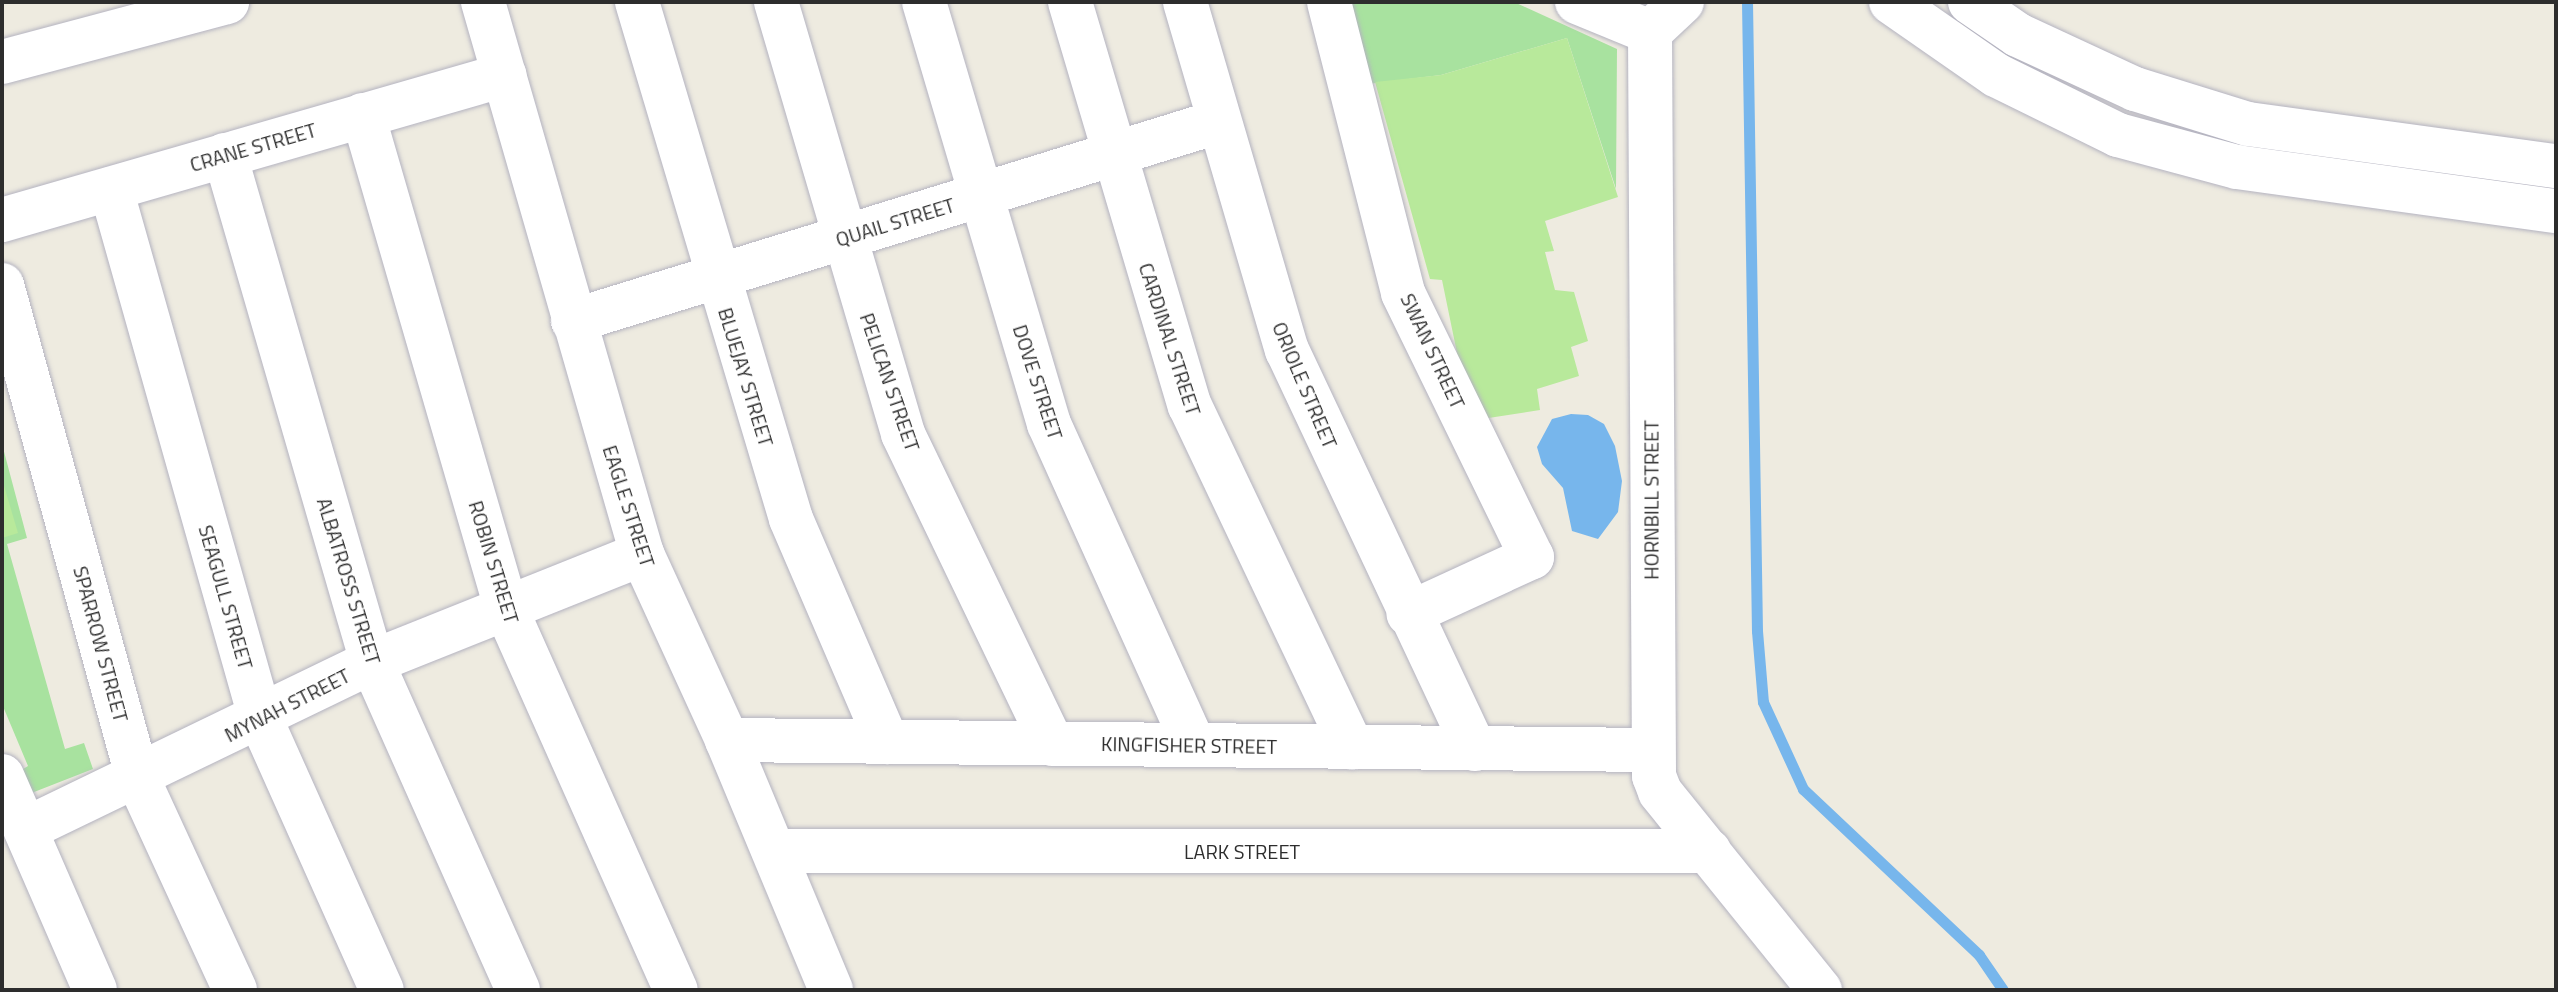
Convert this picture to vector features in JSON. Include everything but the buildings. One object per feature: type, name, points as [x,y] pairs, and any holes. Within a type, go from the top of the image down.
[{"type":"street","points":[[2,62],[227,2]]},
{"type":"street","name":"EAGLE STREET","points":[[483,2],[642,554],[727,740],[831,990]]},
{"type":"street","name":"BLUEJAY STREET","points":[[637,2],[715,277],[791,519],[887,742]]},
{"type":"street","name":"PELICAN STREET","points":[[776,2],[842,238],[903,434],[1052,744]]},
{"type":"street","name":"DOVE STREET","points":[[924,2],[1049,424],[1194,745]]},
{"type":"street","name":"CARDINAL STREET","points":[[1070,2],[1190,406],[1352,747]]},
{"type":"street","name":"ORIOLE STREET","points":[[1185,2],[1217,122],[1287,350],[1408,614],[1475,749]]},
{"type":"street","name":"SWAN STREET","points":[[1329,2],[1403,293],[1532,557],[1408,614]]},
{"type":"street","points":[[1577,2],[1650,32],[1682,2]]},
{"type":"street","points":[[1891,2],[1996,75],[2118,135],[2237,167],[2556,211]]},
{"type":"street","points":[[1970,2],[2018,35],[2135,89],[2248,124],[2556,166]]},
{"type":"street","name":"HORNBILL STREET","points":[[1650,32],[1652,750],[1660,792],[1820,990]]},
{"type":"street","name":"CRANE STREET","points":[[2,220],[504,75]]},
{"type":"street","name":"ROBIN STREET","points":[[363,115],[507,611],[676,990]]},
{"type":"street","name":"QUAIL STREET","points":[[573,321],[1217,122]]},
{"type":"street","name":"ALBATROSS STREET","points":[[225,155],[372,662],[518,990]]},
{"type":"street","name":"SEAGULL STREET","points":[[111,189],[261,720],[382,990]]},
{"type":"street","name":"SPARROW STREET","points":[[2,285],[138,779],[235,990]]},
{"type":"street","name":"MYNAH STREET","points":[[26,829],[261,720],[372,662],[507,611],[642,554]]},
{"type":"street","name":"KINGFISHER STREET","points":[[727,740],[1652,750]]},
{"type":"street","points":[[2,776],[95,990]]},
{"type":"street","name":"LARK STREET","points":[[775,851],[1709,851]]},
{"type":"green space","points":[[1336,2],[1514,2],[1617,49],[1616,189],[1567,38],[1441,75],[1360,85]]},
{"type":"green space","points":[[1567,38],[1618,197],[1545,221],[1554,251],[1545,252],[1555,290],[1574,292],[1588,341],[1571,347],[1579,376],[1537,389],[1540,410],[1482,419],[1458,358],[1442,280],[1430,279],[1375,82],[1441,75]]},
{"type":"green space","points":[[2,444],[27,538],[7,544],[65,749],[84,743],[93,769],[11,801],[2,782],[28,766],[2,704]]},
{"type":"green space","points":[[2,479],[18,533],[2,538]]},
{"type":"water","points":[[1571,414],[1588,415],[1604,424],[1615,446],[1622,481],[1618,512],[1598,539],[1572,531],[1563,488],[1542,464],[1537,447],[1552,419]]},
{"type":"waterway","points":[[1747,2],[1757,631],[1763,702],[1803,789],[1979,955],[2003,990]]}]
